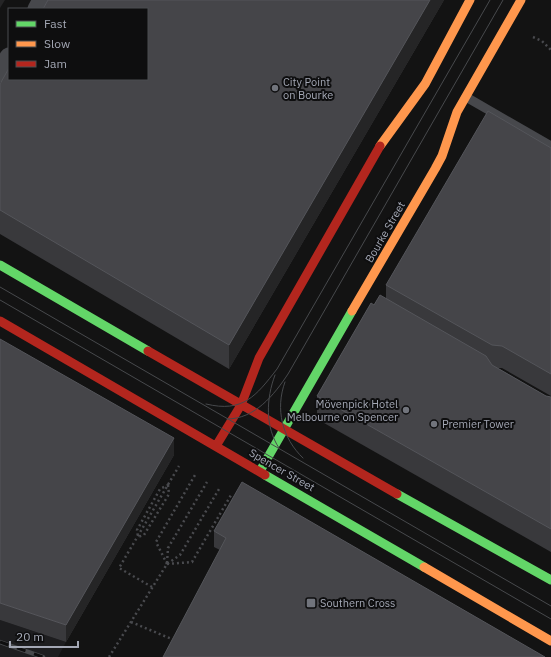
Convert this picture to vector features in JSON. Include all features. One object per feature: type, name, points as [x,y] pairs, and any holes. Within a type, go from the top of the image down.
[{"type":"main road","points":[[216,446],[241,405],[259,358],[384,140],[425,84],[470,0]]},
{"type":"main road","name":"Bourke Street","points":[[260,472],[363,301],[442,156],[457,112],[522,0]]},
{"type":"main road","points":[[0,265],[284,430],[551,580]]},
{"type":"main road","name":"Spencer Street","points":[[0,321],[551,641]]},
{"type":"street","points":[[0,73],[8,59]]},
{"type":"lane","points":[[466,97],[551,146]]},
{"type":"path","points":[[533,37],[542,41],[551,50]]},
{"type":"path","points":[[152,587],[119,568],[179,466]]},
{"type":"path","points":[[167,564],[156,542],[195,475]]},
{"type":"path","points":[[167,564],[168,548],[207,482]]},
{"type":"path","points":[[109,657],[167,564],[180,555],[219,489]]},
{"type":"path","points":[[167,564],[192,562],[230,495]]},
{"type":"path","points":[[131,622],[175,640]]},
{"type":"shaded area","points":[[0,620],[66,642],[58,657],[0,657]]},
{"type":"building","points":[[48,0],[430,0],[229,345],[0,210],[0,84],[8,70],[8,80],[148,80],[148,8],[44,8]]},
{"type":"building","points":[[488,111],[551,148],[551,374],[502,346],[492,345],[386,285]]},
{"type":"building","name":"Premier Tower","points":[[380,295],[486,356],[492,365],[546,396],[551,397],[551,529],[317,396],[371,303],[374,305]]},
{"type":"building","points":[[0,339],[174,438],[66,625],[0,603]]},
{"type":"building","name":"Southern Cross","points":[[242,482],[545,657],[163,657],[226,538],[214,531]]},
{"type":"tram line","points":[[206,404],[230,406],[248,400],[262,387],[277,369],[490,0]]},
{"type":"tram line","points":[[227,419],[237,418],[255,410],[270,397],[288,374],[503,0]]},
{"type":"tram line","points":[[0,287],[551,606]]},
{"type":"tram line","points":[[0,300],[551,619]]},
{"type":"tram line","points":[[275,375],[270,394],[268,413],[271,431],[279,448]]},
{"type":"tram line","points":[[285,382],[281,402],[282,423],[290,441],[303,458]]},
{"type":"railway","points":[[0,642],[43,657]]},
{"type":"traffic: fast","points":[[0,265],[148,351]]},
{"type":"traffic: fast","points":[[260,471],[352,311]]},
{"type":"traffic: fast","points":[[265,475],[424,567]]},
{"type":"traffic: fast","points":[[397,494],[551,580]]},
{"type":"traffic: slow","points":[[380,146],[425,84],[470,0]]},
{"type":"traffic: slow","points":[[352,311],[435,169],[442,156],[457,112],[521,0]]},
{"type":"traffic: slow","points":[[424,567],[551,641]]},
{"type":"traffic: jam","points":[[216,446],[241,405],[259,358],[380,146]]},
{"type":"traffic: jam","points":[[0,321],[265,475]]},
{"type":"traffic: jam","points":[[148,351],[397,494]]},
{"type":"place","name":"City Point on Bourke","points":[[275,88]]},
{"type":"place","name":"Mövenpick Hotel Melbourne on Spencer","points":[[406,410]]},
{"type":"place","name":"Premier Tower","points":[[434,424]]},
{"type":"place","name":"Southern Cross","points":[[311,603]]}]
